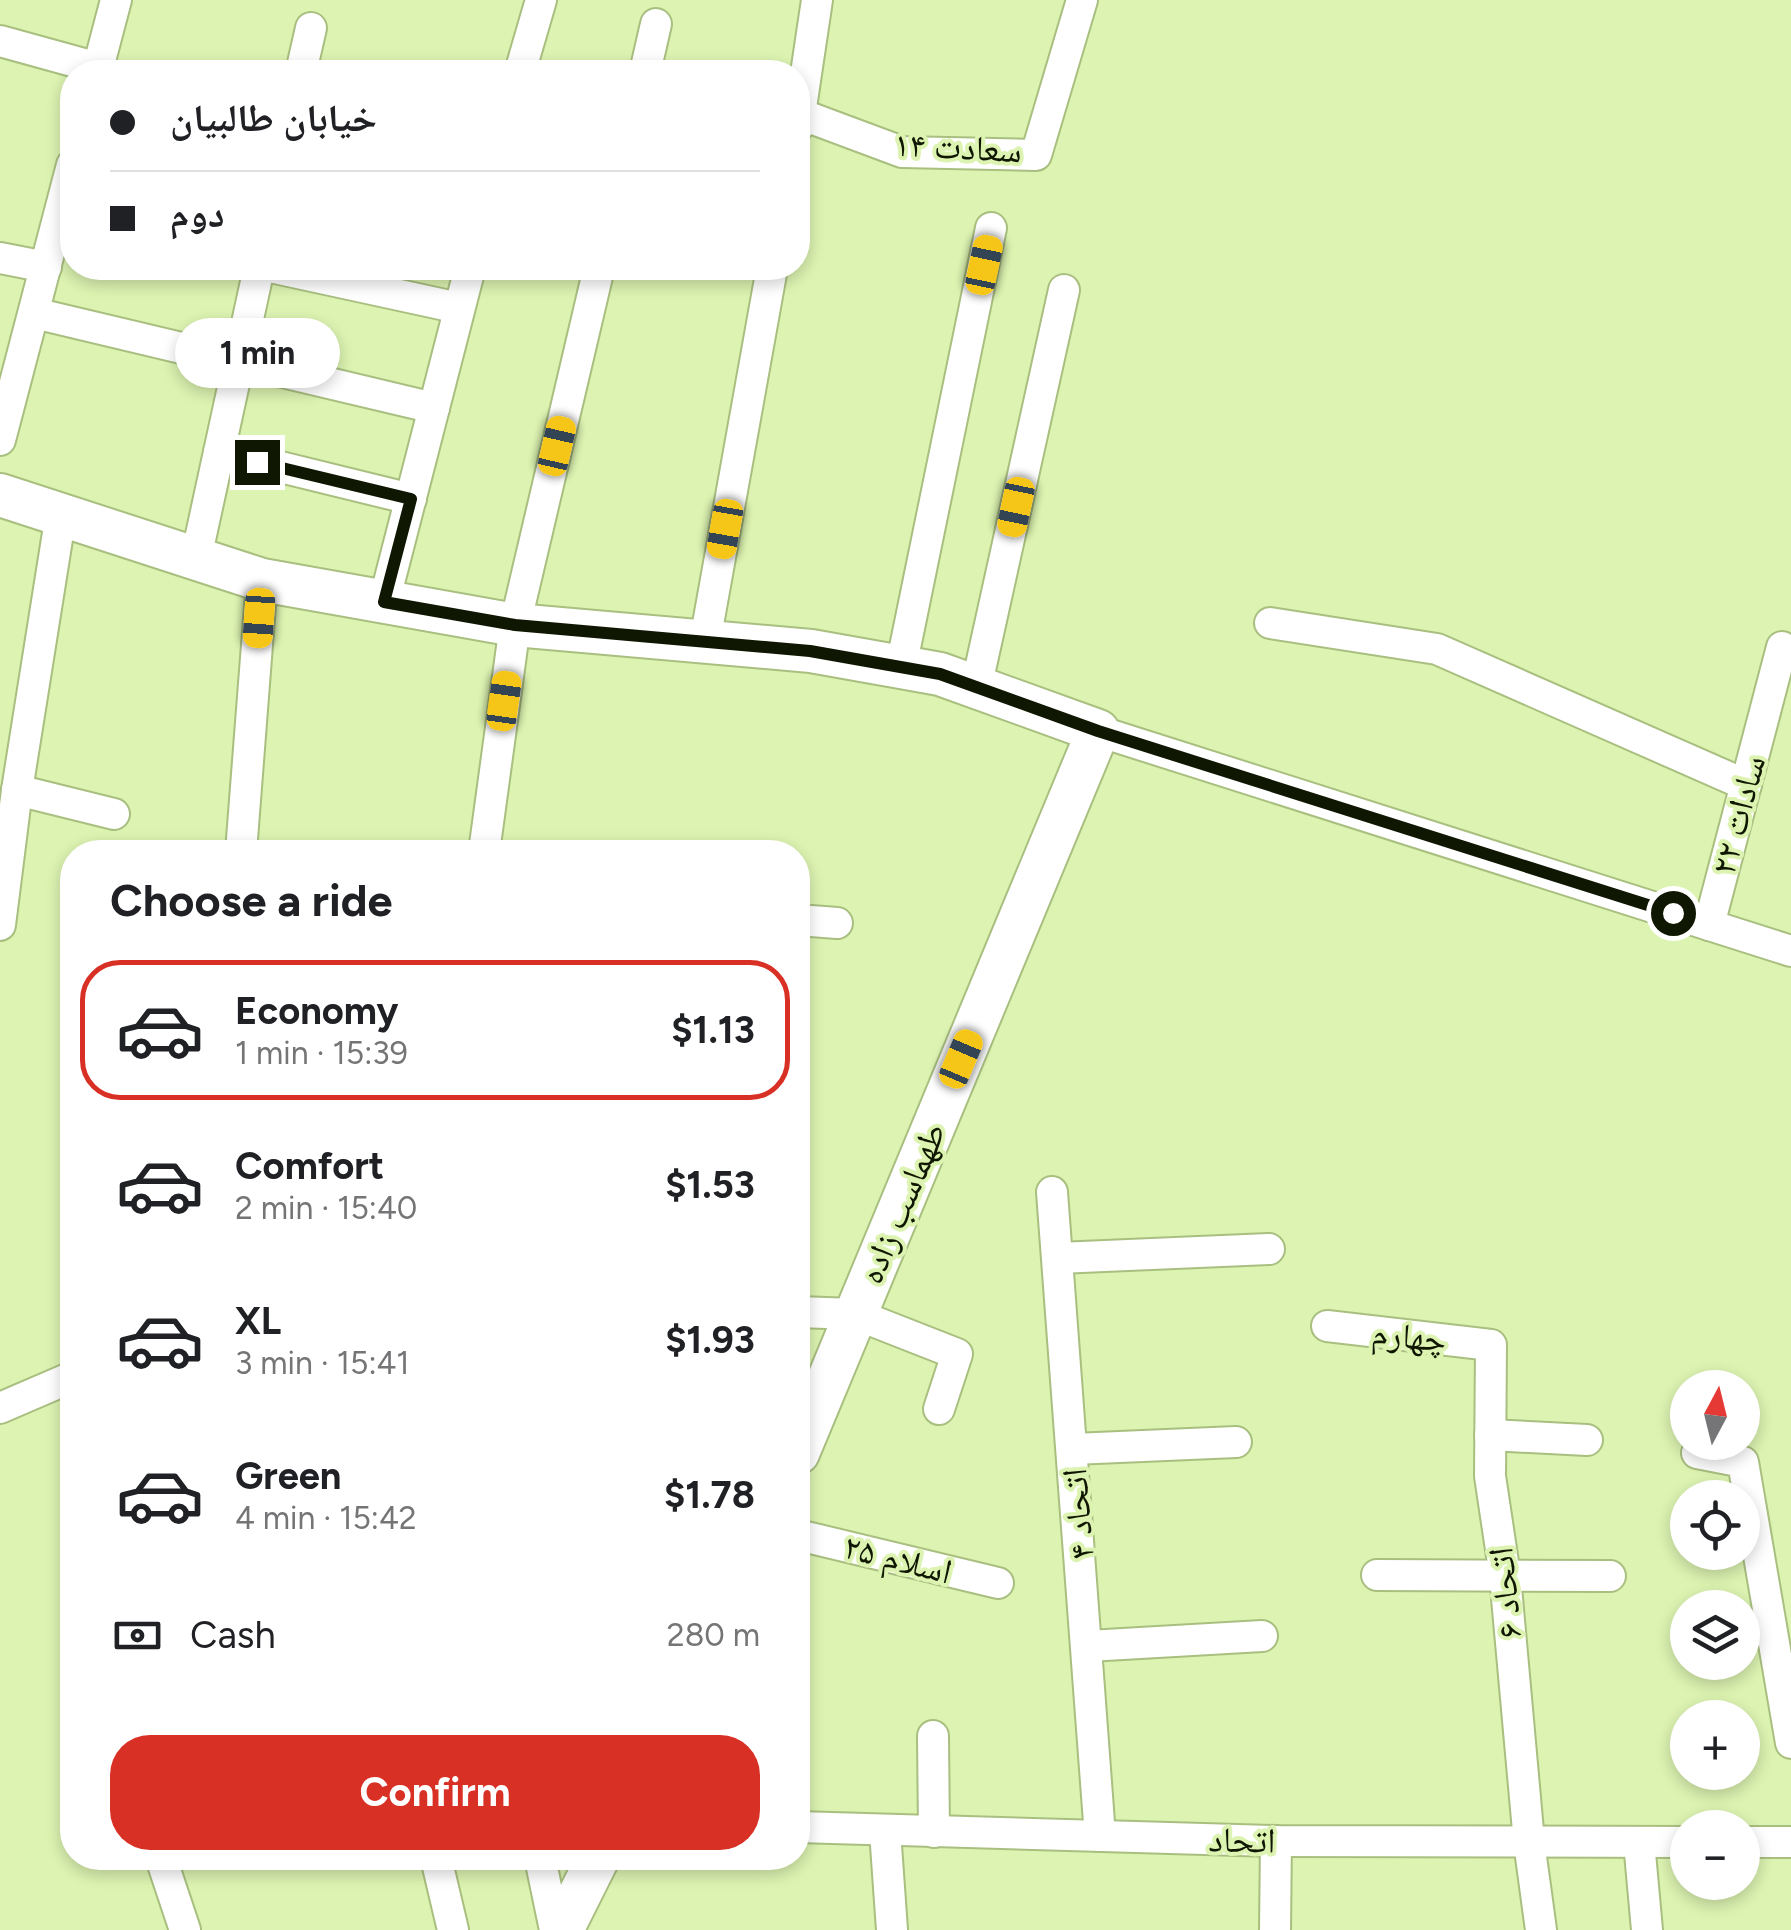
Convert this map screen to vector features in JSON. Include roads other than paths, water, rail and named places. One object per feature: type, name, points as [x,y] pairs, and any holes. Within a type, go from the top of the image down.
[{"type":"main road","points":[[0,495],[262,580],[515,625],[810,651],[940,674],[1098,731]]},
{"type":"main road","name":"طهماسب زاده","points":[[810,1424],[1098,731]]},
{"type":"main road","points":[[562,1930],[592,1870]]},
{"type":"street","points":[[101,60],[116,0]]},
{"type":"street","points":[[524,60],[541,0]]},
{"type":"street","points":[[808,60],[818,0]]},
{"type":"street","name":"سعادت ۱۴","points":[[810,123],[902,152],[1036,155],[1082,0]]},
{"type":"street","points":[[647,60],[656,24]]},
{"type":"street","points":[[303,60],[310,28]]},
{"type":"street","points":[[0,40],[65,60]]},
{"type":"street","points":[[901,667],[992,228]]},
{"type":"street","points":[[0,440],[46,267],[60,232]]},
{"type":"street","points":[[0,258],[46,267]]},
{"type":"street","points":[[196,558],[255,280]]},
{"type":"street","points":[[330,280],[460,308]]},
{"type":"street","points":[[384,602],[467,280]]},
{"type":"street","points":[[486,840],[515,625],[596,280]]},
{"type":"street","points":[[704,641],[770,280]]},
{"type":"street","points":[[976,688],[1064,290]]},
{"type":"street","points":[[34,313],[434,408]]},
{"type":"street","points":[[218,452],[411,499]]},
{"type":"street","points":[[0,925],[17,790],[61,514]]},
{"type":"street","points":[[242,840],[262,580]]},
{"type":"street","points":[[1270,623],[1437,649],[1746,786]]},
{"type":"street","name":"سادات ۲۲","points":[[1709,925],[1782,647]]},
{"type":"street","points":[[1098,731],[1791,950]]},
{"type":"street","points":[[17,790],[114,814]]},
{"type":"street","points":[[810,921],[837,923]]},
{"type":"street","name":"اتحاد ۴","points":[[1052,1192],[1100,1836]]},
{"type":"street","points":[[1058,1258],[1268,1249]]},
{"type":"street","points":[[810,1312],[855,1314],[957,1354],[939,1408]]},
{"type":"street","name":"چهارم","points":[[1327,1326],[1492,1345]]},
{"type":"street","name":"اتحاد ۶","points":[[1492,1345],[1490,1476],[1540,1930]]},
{"type":"street","points":[[0,1408],[60,1382]]},
{"type":"street","points":[[1490,1435],[1588,1440]]},
{"type":"street","points":[[1072,1449],[1236,1442]]},
{"type":"street","points":[[1732,1460],[1743,1462],[1791,1743]]},
{"type":"street","name":"اسلام ۲۵","points":[[810,1538],[998,1583]]},
{"type":"street","points":[[1377,1574],[1610,1576]]},
{"type":"street","points":[[1088,1646],[1262,1636]]},
{"type":"street","points":[[933,1736],[934,1832]]},
{"type":"street","name":"اتحاد","points":[[810,1828],[1276,1841],[1670,1842]]},
{"type":"street","points":[[885,1831],[892,1930]]},
{"type":"street","points":[[1275,1930],[1276,1841]]},
{"type":"street","points":[[1639,1842],[1648,1930]]},
{"type":"street","points":[[1760,1842],[1791,1842]]},
{"type":"street","points":[[165,1870],[185,1930]]},
{"type":"street","points":[[439,1870],[453,1930]]},
{"type":"street","points":[[542,1870],[554,1930]]}]
